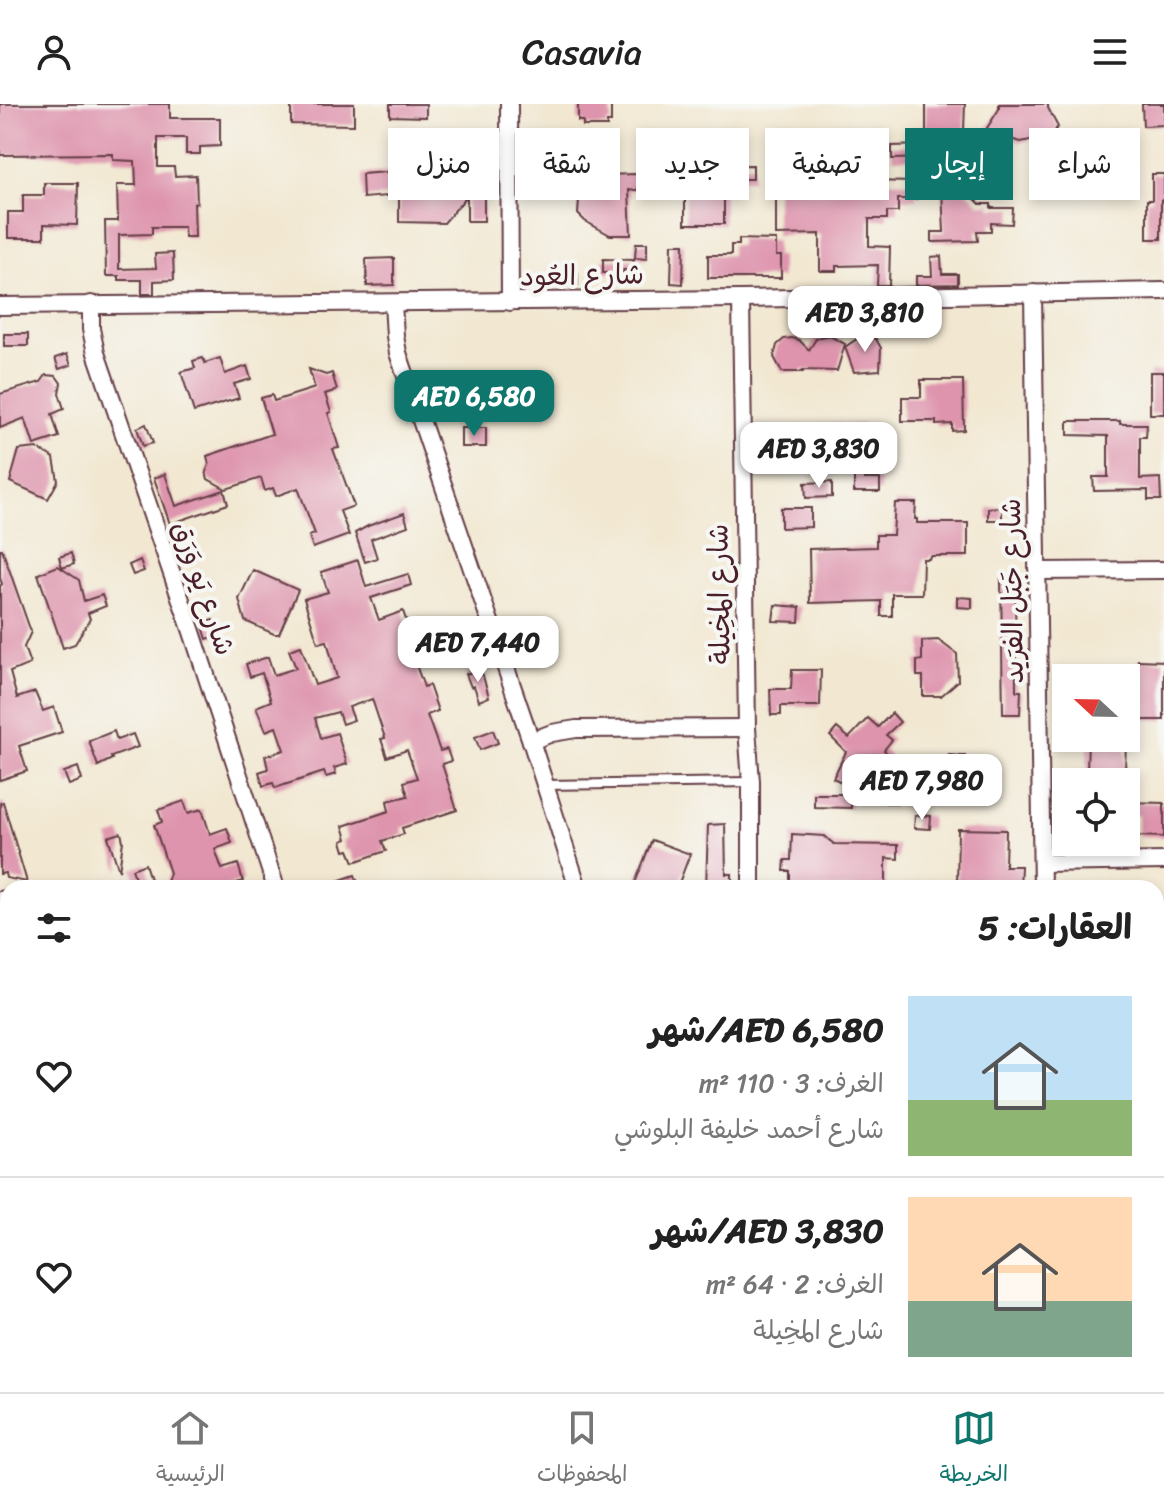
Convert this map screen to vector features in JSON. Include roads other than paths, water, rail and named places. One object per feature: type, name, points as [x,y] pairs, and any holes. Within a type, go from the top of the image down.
[{"type":"street","points":[[509,104],[510,302]]},
{"type":"street","name":"شارع العُود","points":[[0,306],[510,302],[1164,291]]},
{"type":"street","name":"شارع جَبَل الفرَيد","points":[[1033,293],[1042,880]]},
{"type":"street","name":"شارع المخِيلة","points":[[741,299],[751,880]]},
{"type":"street","points":[[393,303],[398,353],[575,880]]},
{"type":"street","name":"شارع يَو وَرَق","points":[[91,304],[91,329],[96,353],[273,880]]},
{"type":"street","points":[[1038,571],[1164,570]]},
{"type":"street","points":[[531,741],[576,729],[747,728]]},
{"type":"street","points":[[1042,863],[1164,861]]},
{"type":"lane","points":[[544,785],[751,782]]}]
